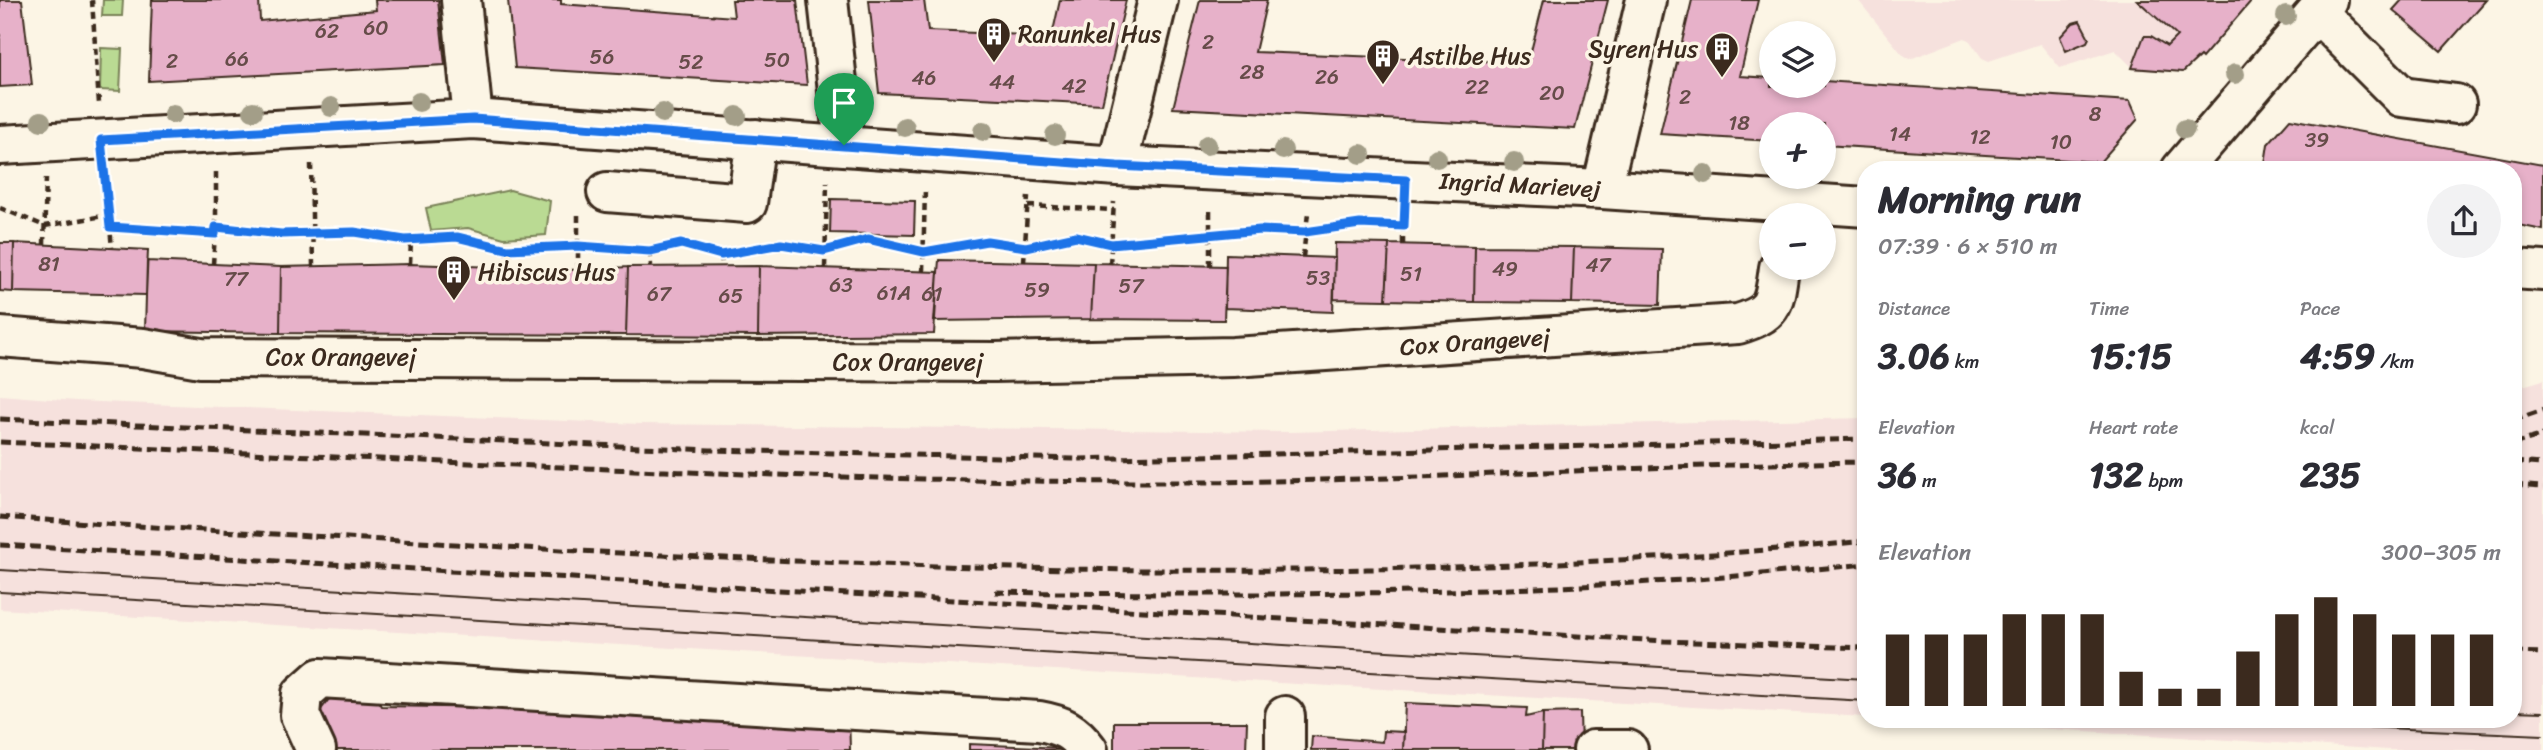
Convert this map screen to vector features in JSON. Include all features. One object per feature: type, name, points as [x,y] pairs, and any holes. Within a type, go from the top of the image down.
[{"type":"street","points":[[461,0],[473,119]]},
{"type":"street","points":[[828,0],[836,145]]},
{"type":"street","points":[[1117,166],[1158,0]]},
{"type":"street","points":[[1602,189],[1646,0]]},
{"type":"street","points":[[2189,161],[2322,6],[2402,97],[2456,104]]},
{"type":"street","name":"Ingrid Marievej","points":[[0,145],[473,119],[1117,166],[1602,189],[1759,206]]},
{"type":"street","points":[[607,192],[747,203],[756,139]]},
{"type":"street","name":"Ingrid Marievej","points":[[1836,208],[1857,207]]},
{"type":"street","points":[[2522,270],[2543,271]]},
{"type":"street","name":"Cox Orangevej","points":[[0,337],[143,348],[201,358],[995,362],[1233,357],[1738,324],[1759,318],[1774,303],[1777,280]]},
{"type":"street","points":[[316,750],[300,715],[302,694],[320,678],[1039,721],[1060,724],[1078,737],[1088,750]]},
{"type":"street","points":[[1593,750],[1628,750]]},
{"type":"path","points":[[92,0],[101,140],[112,248]]},
{"type":"path","points":[[310,128],[313,266]]},
{"type":"path","points":[[213,264],[216,227],[216,134]]},
{"type":"path","points":[[44,244],[47,142]]},
{"type":"path","points":[[825,268],[824,251],[836,145]]},
{"type":"path","points":[[923,271],[926,152]]},
{"type":"path","points":[[1024,262],[1030,159]]},
{"type":"path","points":[[1403,244],[1406,180]]},
{"type":"path","points":[[1028,206],[1114,210]]},
{"type":"path","points":[[0,208],[44,226],[109,215]]},
{"type":"path","points":[[216,227],[314,234],[354,232],[411,240],[457,237],[507,249],[578,246],[650,251],[681,244],[721,255],[781,244],[824,251],[868,239],[924,252],[987,241],[1026,247],[1076,236],[1111,244],[1212,234],[1305,232],[1360,224],[1404,226]]},
{"type":"path","points":[[110,227],[215,234]]},
{"type":"path","points":[[1303,257],[1305,232]]},
{"type":"path","points":[[1210,265],[1212,234]]},
{"type":"path","points":[[410,264],[411,240]]},
{"type":"path","points":[[1110,264],[1111,244]]},
{"type":"path","points":[[578,246],[578,270]]},
{"type":"path","points":[[506,267],[507,249]]},
{"type":"path","points":[[650,251],[651,266]]},
{"type":"path","points":[[721,255],[722,266]]},
{"type":"shaded area","points":[[1858,0],[2252,0],[2202,57],[2183,72],[2135,70],[2115,50],[2060,68],[2040,44],[1989,61],[1982,58],[1965,38],[1910,59],[1902,54]]},
{"type":"shaded area","points":[[2543,380],[2543,750],[2389,750],[2037,728],[2522,728],[2522,386]]},
{"type":"shaded area","points":[[0,395],[76,401],[641,424],[1290,432],[1857,418],[1857,717],[0,609]]},
{"type":"green space","points":[[103,0],[123,0],[122,16],[102,16]]},
{"type":"green space","points":[[101,48],[122,49],[120,91],[100,90]]},
{"type":"green space","points":[[510,190],[550,201],[546,235],[504,238],[468,228],[431,231],[426,208]]},
{"type":"building","points":[[0,0],[22,0],[32,85],[0,87]]},
{"type":"building","points":[[152,0],[259,0],[260,21],[376,10],[375,0],[438,0],[445,65],[149,81]]},
{"type":"building","points":[[508,0],[561,0],[561,4],[734,17],[732,0],[797,0],[807,85],[515,68]]},
{"type":"building","name":"Ranunkel Hus","points":[[869,0],[924,0],[928,31],[1052,36],[1060,0],[1126,0],[1102,104],[879,93]]},
{"type":"building","name":"Astilbe Hus","points":[[1200,0],[1267,0],[1255,52],[1528,63],[1544,0],[1608,0],[1575,129],[1173,108]]},
{"type":"building","name":"Syren Hus","points":[[1692,0],[1758,0],[1740,76],[1759,77],[1759,98],[1836,98],[1836,82],[2130,101],[2138,119],[2101,161],[1836,146],[1836,112],[1759,112],[1759,140],[1660,134]]},
{"type":"building","points":[[2137,0],[2252,0],[2202,58],[2200,56],[2183,72],[2132,68],[2144,36],[2151,36],[2167,46],[2177,36]]},
{"type":"building","points":[[2402,0],[2486,0],[2441,51],[2393,10]]},
{"type":"building","points":[[2080,21],[2089,38],[2087,42],[2066,51],[2060,37],[2073,23]]},
{"type":"building","points":[[2290,119],[2521,161],[2265,161],[2268,144]]},
{"type":"building","points":[[2522,161],[2543,165],[2543,230],[2522,226]]},
{"type":"building","points":[[831,199],[915,201],[914,235],[830,233]]},
{"type":"building","points":[[0,243],[14,243],[13,292],[0,291]]},
{"type":"building","points":[[14,243],[148,250],[146,295],[13,292]]},
{"type":"building","points":[[1335,243],[1389,244],[1386,300],[1334,299]]},
{"type":"building","points":[[1389,244],[1475,246],[1474,302],[1386,300]]},
{"type":"building","points":[[1475,246],[1574,247],[1572,303],[1474,302]]},
{"type":"building","points":[[1574,247],[1662,249],[1660,305],[1572,303]]},
{"type":"building","points":[[1226,254],[1335,258],[1333,312],[1225,308]]},
{"type":"building","points":[[939,260],[1094,263],[1091,319],[934,321]]},
{"type":"building","points":[[147,261],[281,267],[280,333],[145,331]]},
{"type":"building","points":[[1094,263],[1226,266],[1224,320],[1091,319]]},
{"type":"building","name":"Hibiscus Hus","points":[[410,264],[578,270],[628,267],[626,335],[280,333],[281,267]]},
{"type":"building","points":[[759,266],[938,272],[934,334],[758,336]]},
{"type":"building","name":"Hibiscus Hus","points":[[759,266],[758,336],[626,335],[628,267]]},
{"type":"building","points":[[339,686],[372,691],[381,706],[849,714],[850,750],[332,750],[317,715]]},
{"type":"building","points":[[1405,703],[1527,708],[1526,717],[1543,713],[1542,750],[1403,750]]},
{"type":"building","points":[[1580,712],[1581,750],[1542,750],[1543,713]]},
{"type":"building","points":[[1114,722],[1247,722],[1246,750],[1114,750]]},
{"type":"building","points":[[1383,731],[1404,732],[1403,750],[1311,750],[1312,736],[1382,742]]},
{"type":"building","points":[[969,744],[1063,748],[1063,750],[969,750]]},
{"type":"tram line","points":[[0,570],[1857,678]]},
{"type":"tram line","points":[[0,592],[1857,700]]},
{"type":"tram line","points":[[2522,711],[2543,712]]},
{"type":"tram line","points":[[2386,728],[2543,735]]},
{"type":"railway","points":[[2522,417],[2543,410]]},
{"type":"railway","points":[[0,419],[710,450],[1077,459],[1857,439]]},
{"type":"railway","points":[[2522,441],[2543,435]]},
{"type":"railway","points":[[0,442],[576,468],[1009,481],[1242,482],[1857,462]]},
{"type":"railway","points":[[2522,463],[2543,464]]},
{"type":"railway","points":[[2522,486],[2543,487]]},
{"type":"railway","points":[[0,517],[676,556],[1016,568],[1356,569],[1526,564],[1696,555],[1857,542]]},
{"type":"railway","points":[[0,545],[1664,641],[1857,648]]},
{"type":"railway","points":[[995,592],[1431,592],[1649,582],[1857,565]]},
{"type":"railway","points":[[2522,652],[2543,653]]},
{"type":"place","name":"Ranunkel Hus","points":[[994,64]]},
{"type":"place","name":"Syren Hus","points":[[1722,79]]},
{"type":"place","name":"Astilbe Hus","points":[[1383,86]]},
{"type":"place","name":"Hibiscus Hus","points":[[454,302]]},
{"type":"route","points":[[473,119],[844,145],[1117,166],[1406,180],[1404,226],[1360,224],[1305,232],[1260,230],[1111,244],[1076,236],[1026,247],[987,241],[924,252],[868,239],[824,251],[781,244],[721,255],[681,244],[650,251],[578,246],[507,249],[457,237],[405,240],[354,232],[281,234],[216,227],[215,234],[110,227],[101,140],[473,119]]}]
